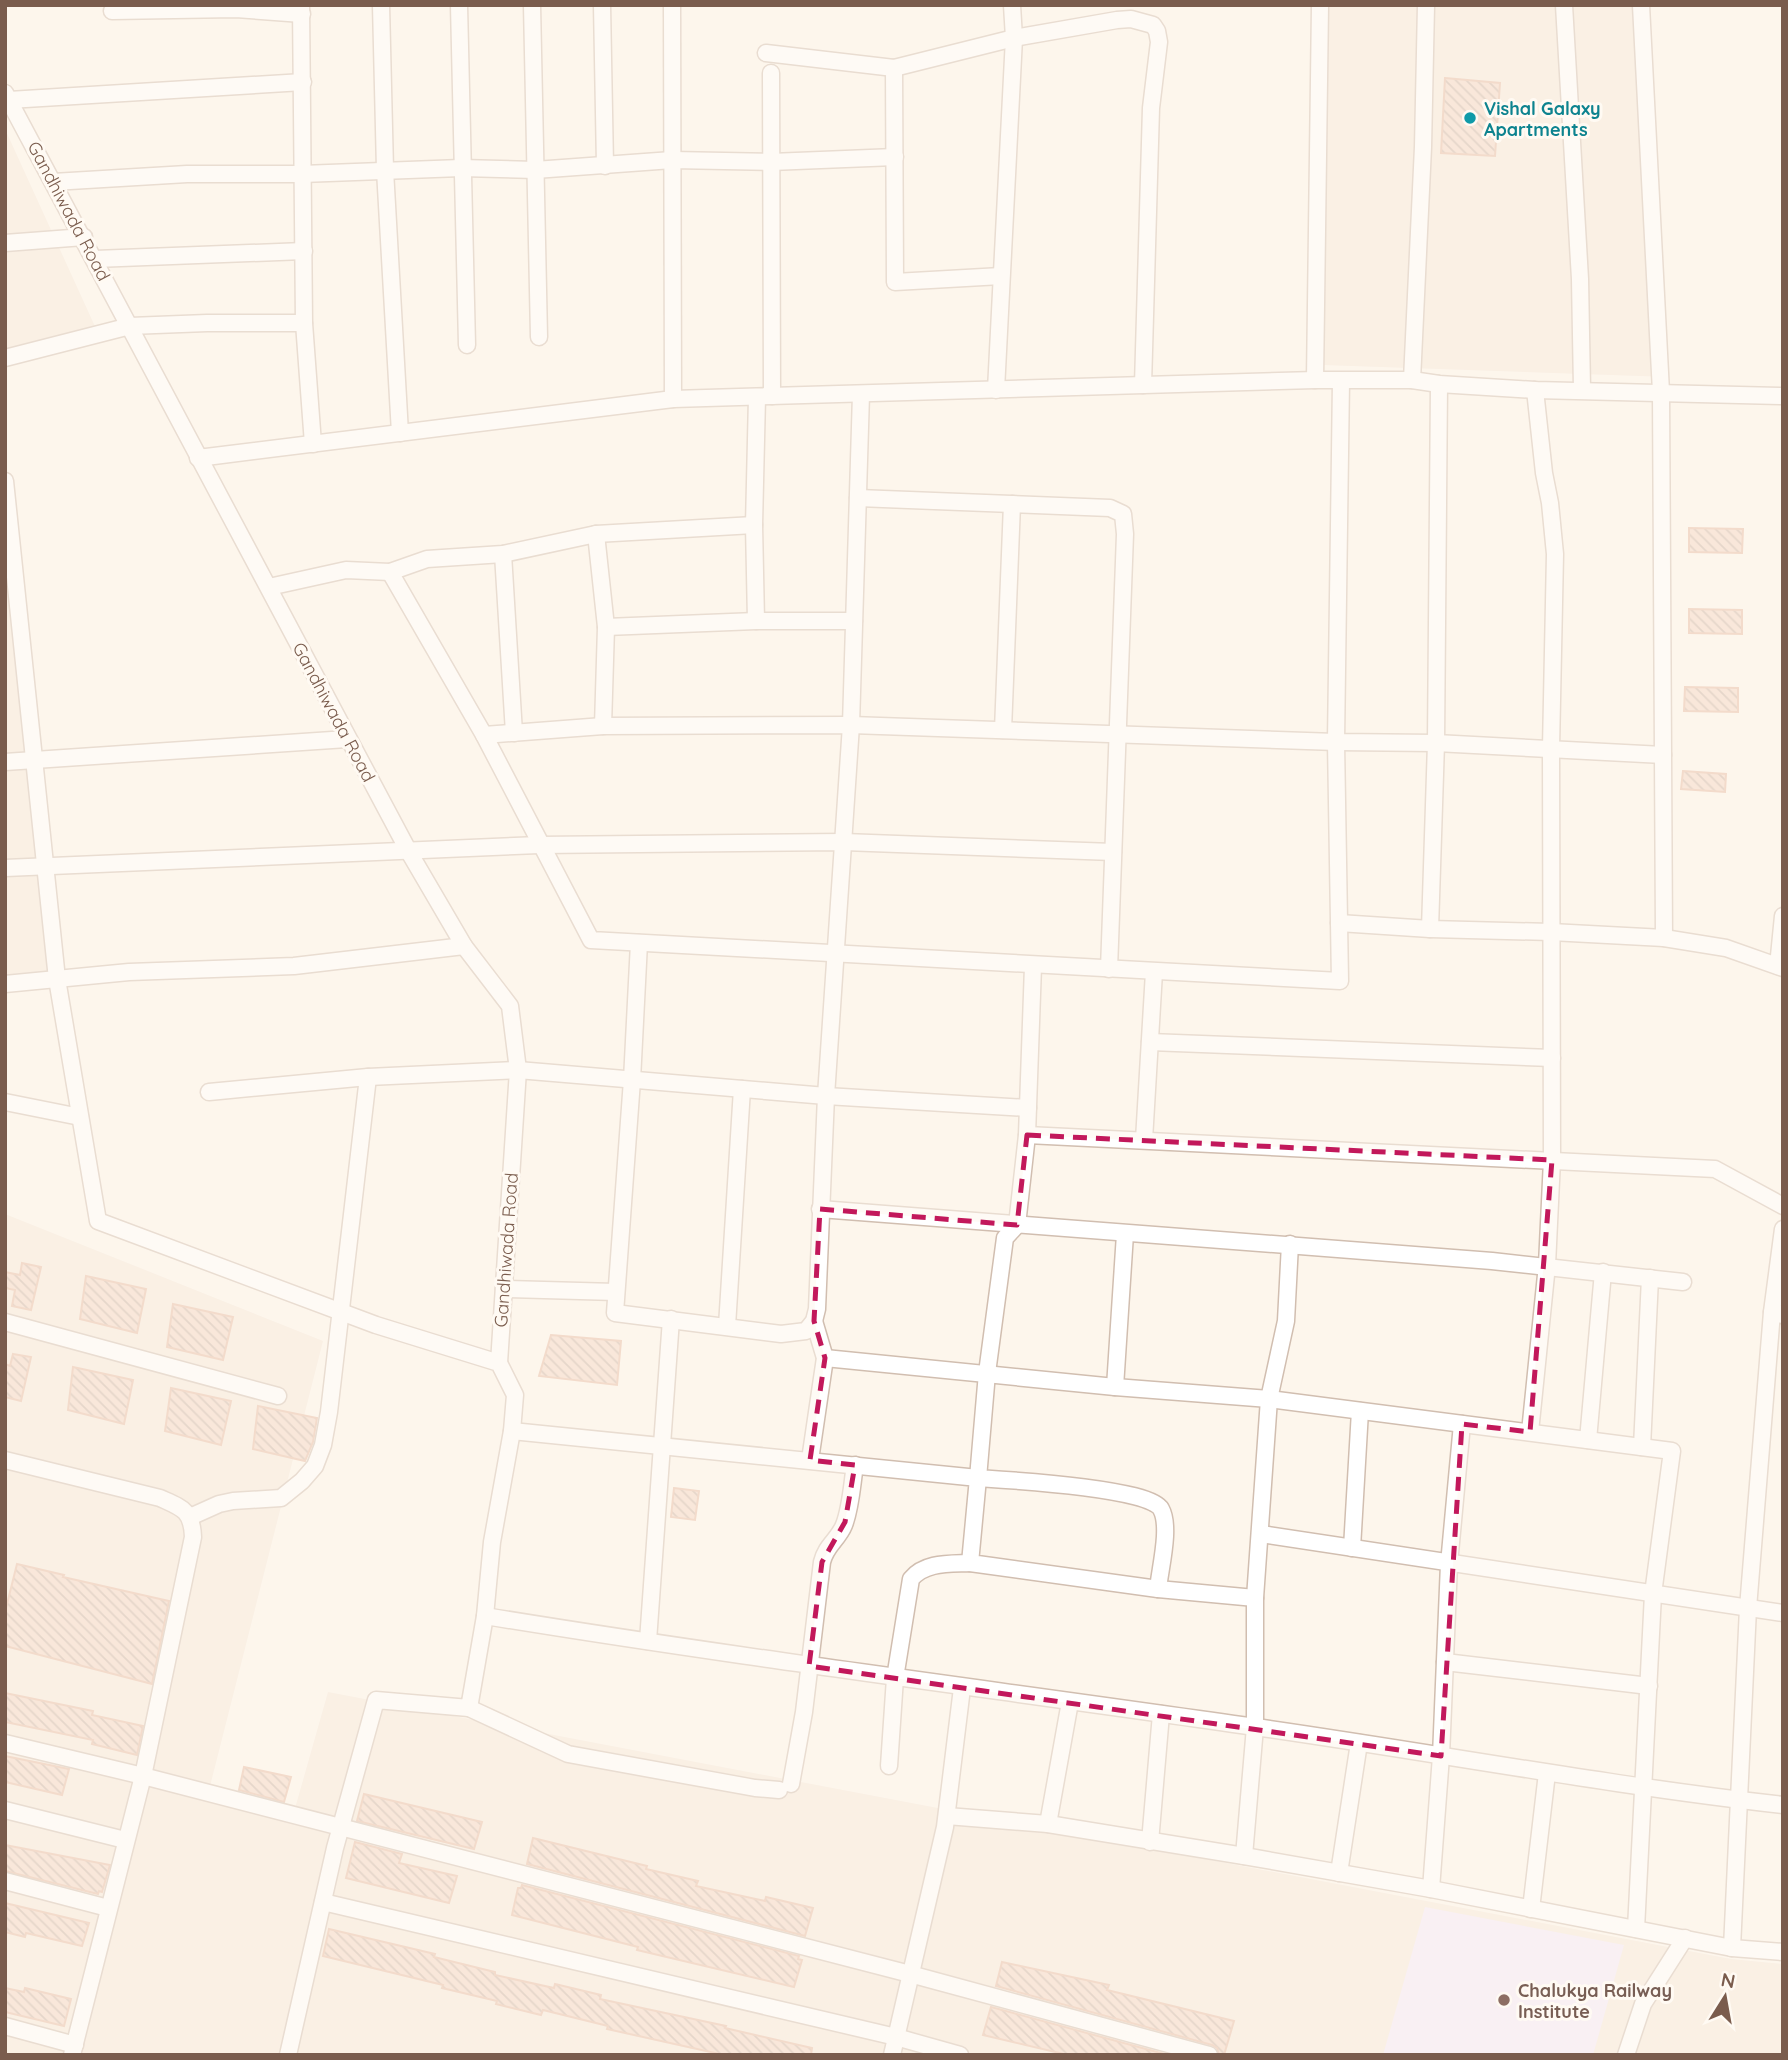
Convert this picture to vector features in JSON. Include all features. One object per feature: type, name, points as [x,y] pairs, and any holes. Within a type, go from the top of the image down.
[{"type":"street","points":[[381,5],[385,170],[400,433]]},
{"type":"street","points":[[459,5],[467,345]]},
{"type":"street","points":[[532,5],[539,337]]},
{"type":"street","points":[[602,5],[605,166]]},
{"type":"street","points":[[672,5],[673,399]]},
{"type":"street","points":[[996,390],[1014,38],[1012,5]]},
{"type":"street","points":[[1315,380],[1320,5]]},
{"type":"street","points":[[1412,380],[1423,147],[1426,5]]},
{"type":"street","points":[[1564,5],[1580,279],[1581,389]]},
{"type":"street","points":[[1641,5],[1661,392],[1664,938]]},
{"type":"street","points":[[113,11],[302,9],[304,323],[313,444]]},
{"type":"street","points":[[766,53],[894,68],[1014,38],[1131,19],[1153,25],[1159,42],[1151,108],[1143,385]]},
{"type":"street","points":[[894,68],[895,282],[1001,276]]},
{"type":"street","points":[[756,621],[754,525],[765,396],[771,73]]},
{"type":"street","points":[[7,96],[303,82]]},
{"type":"street","name":"Gandhiwada Road","points":[[7,96],[409,852],[464,946],[510,1006],[518,1070],[499,1363]]},
{"type":"street","points":[[53,182],[187,174],[302,174],[461,168],[536,170],[672,160],[771,162],[895,157]]},
{"type":"street","points":[[5,243],[84,237]]},
{"type":"street","points":[[95,259],[304,251]]},
{"type":"street","points":[[5,358],[130,326],[304,323]]},
{"type":"street","points":[[198,458],[673,399],[1315,380],[1412,380],[1535,390],[1581,389],[1783,396]]},
{"type":"street","points":[[390,572],[484,735],[539,845],[591,940],[1340,981],[1336,743],[1341,381]]},
{"type":"street","points":[[1430,929],[1436,743],[1439,384]]},
{"type":"street","points":[[1530,1432],[1547,1265],[1552,1160],[1551,748],[1555,554],[1535,390]]},
{"type":"street","points":[[810,1460],[825,1358],[814,1321],[851,725],[861,394]]},
{"type":"street","points":[[5,481],[57,979],[98,1221],[376,1325],[499,1363],[515,1395],[512,1431],[492,1542],[485,1616],[469,1708]]},
{"type":"street","points":[[858,498],[1110,508],[1123,514],[1125,534],[1109,970]]},
{"type":"street","points":[[1003,730],[1012,505]]},
{"type":"street","points":[[269,587],[346,570],[390,572],[427,559],[503,554],[596,534],[754,525]]},
{"type":"street","points":[[596,534],[606,628],[603,726]]},
{"type":"street","points":[[503,554],[514,733]]},
{"type":"street","points":[[606,628],[756,621],[854,621]]},
{"type":"street","points":[[5,654],[23,653]]},
{"type":"street","points":[[484,735],[603,726],[851,725],[1336,743],[1436,743],[1663,755]]},
{"type":"street","points":[[5,762],[347,739]]},
{"type":"street","points":[[5,868],[539,845],[844,842],[1113,852]]},
{"type":"street","points":[[1339,923],[1664,938],[1726,948],[1780,967],[1783,916]]},
{"type":"street","points":[[639,943],[615,1313],[781,1334],[806,1331],[814,1321]]},
{"type":"street","points":[[5,984],[129,972],[294,966],[464,946]]},
{"type":"street","points":[[970,1563],[987,1374],[1005,1238],[1017,1225],[1027,1135],[1033,966]]},
{"type":"street","points":[[1144,1140],[1154,972]]},
{"type":"street","points":[[1150,1042],[1552,1058]]},
{"type":"street","points":[[209,1092],[368,1077],[518,1070],[826,1096],[1028,1108]]},
{"type":"street","points":[[190,1517],[233,1501],[281,1498],[315,1466],[323,1445],[329,1412],[368,1077]]},
{"type":"street","points":[[727,1326],[742,1089]]},
{"type":"street","points":[[5,1102],[80,1117]]},
{"type":"street","points":[[1027,1135],[1715,1169],[1783,1206]]},
{"type":"street","points":[[820,1209],[1547,1265],[1682,1282]]},
{"type":"street","points":[[1732,1948],[1748,1608],[1783,1229]]},
{"type":"street","points":[[1115,1387],[1125,1234]]},
{"type":"street","points":[[1244,1856],[1255,1727],[1255,1598],[1269,1399],[1286,1321],[1290,1244]]},
{"type":"street","points":[[1588,1440],[1603,1272]]},
{"type":"street","points":[[1642,1447],[1650,1278]]},
{"type":"street","points":[[504,1289],[616,1292]]},
{"type":"street","points":[[648,1642],[671,1319]]},
{"type":"street","points":[[5,1322],[278,1395]]},
{"type":"street","points":[[825,1358],[1115,1387],[1269,1399],[1672,1451],[1653,1594],[1636,1929]]},
{"type":"street","points":[[1352,1548],[1360,1411]]},
{"type":"street","points":[[1431,1889],[1441,1756],[1449,1564],[1462,1424]]},
{"type":"street","points":[[512,1431],[1059,1484],[1150,1500],[1158,1504],[1165,1523],[1158,1588]]},
{"type":"street","points":[[5,1460],[160,1498],[183,1508],[190,1517],[193,1537],[143,1776],[74,2050],[5,2026]]},
{"type":"street","points":[[288,2055],[341,1828],[376,1700],[469,1708],[568,1754],[755,1788],[785,1787],[804,1712],[821,1562],[825,1550],[837,1537],[845,1522],[855,1465]]},
{"type":"street","points":[[1261,1534],[1783,1613]]},
{"type":"street","points":[[890,1766],[895,1678],[911,1579],[926,1567],[970,1563],[1255,1598]]},
{"type":"street","points":[[485,1616],[809,1666],[1255,1727],[1547,1773],[1783,1805]]},
{"type":"street","points":[[1445,1662],[1649,1686]]},
{"type":"street","points":[[892,2055],[947,1816],[962,1688]]},
{"type":"street","points":[[1048,1824],[1070,1702]]},
{"type":"street","points":[[1150,1842],[1161,1714]]},
{"type":"street","points":[[1339,1873],[1359,1743]]},
{"type":"street","points":[[5,1744],[143,1776],[910,1974],[1209,2055]]},
{"type":"street","points":[[1531,1909],[1547,1773]]},
{"type":"street","points":[[5,1810],[125,1840]]},
{"type":"street","points":[[947,1816],[1048,1824],[1431,1889],[1732,1948],[1783,1952]]},
{"type":"street","points":[[5,1881],[108,1908]]},
{"type":"street","points":[[323,1902],[896,2037],[960,2055]]},
{"type":"street","points":[[1626,2055],[1643,2004],[1685,1938]]},
{"type":"highlighted area","points":[[1027,1135],[1552,1160],[1530,1432],[1462,1424],[1441,1756],[809,1666],[822,1562],[845,1522],[855,1465],[810,1460],[825,1358],[814,1321],[820,1209],[1017,1225]]},
{"type":"shaded area","points":[[1318,5],[1645,5],[1668,377],[1322,365],[1327,76]]},
{"type":"shaded area","points":[[5,129],[98,333],[5,358]]},
{"type":"shaded area","points":[[5,478],[57,979],[5,984]]},
{"type":"shaded area","points":[[5,1214],[323,1341],[207,1798],[294,1812],[328,1692],[1731,1959],[1783,1964],[1783,2055],[5,2055]]},
{"type":"shaded area","name":"Chalukya Railway Institute","points":[[1425,1907],[1624,1945],[1593,2055],[1383,2055]]},
{"type":"building","name":"Vishal Galaxy Apartments","points":[[1445,78],[1500,83],[1495,156],[1441,153]]},
{"type":"building","points":[[1689,528],[1743,529],[1742,553],[1689,552]]},
{"type":"building","points":[[1689,609],[1742,610],[1742,634],[1689,633]]},
{"type":"building","points":[[1685,687],[1738,688],[1738,712],[1684,711]]},
{"type":"building","points":[[1683,771],[1726,774],[1725,792],[1681,789]]},
{"type":"building","points":[[22,1263],[41,1267],[31,1310],[12,1306],[15,1290],[5,1288],[5,1272],[20,1275]]},
{"type":"building","points":[[86,1276],[146,1289],[137,1333],[80,1319]]},
{"type":"building","points":[[173,1304],[233,1317],[223,1360],[167,1347]]},
{"type":"building","points":[[551,1335],[621,1341],[617,1385],[539,1376]]},
{"type":"building","points":[[13,1354],[31,1357],[21,1401],[5,1397],[5,1364],[10,1366]]},
{"type":"building","points":[[73,1367],[133,1380],[124,1424],[68,1410]]},
{"type":"building","points":[[171,1388],[231,1401],[221,1445],[165,1431]]},
{"type":"building","points":[[258,1406],[317,1418],[313,1442],[305,1461],[253,1449]]},
{"type":"building","points":[[674,1488],[699,1491],[695,1520],[671,1517]]},
{"type":"building","points":[[17,1564],[169,1601],[152,1684],[5,1646],[5,1612]]},
{"type":"building","points":[[5,1693],[93,1711],[92,1715],[143,1726],[137,1755],[92,1744],[93,1740],[5,1722]]},
{"type":"building","points":[[5,1756],[69,1769],[62,1795],[5,1782]]},
{"type":"building","points":[[244,1767],[291,1777],[284,1802],[239,1790]]},
{"type":"building","points":[[364,1794],[482,1822],[474,1849],[357,1821]]},
{"type":"building","points":[[533,1838],[698,1881],[696,1886],[765,1901],[766,1897],[813,1908],[805,1936],[527,1864]]},
{"type":"building","points":[[355,1842],[402,1854],[399,1863],[457,1876],[449,1903],[346,1878]]},
{"type":"building","points":[[5,1845],[110,1865],[102,1892],[99,1891],[98,1894],[5,1871]]},
{"type":"building","points":[[522,1885],[799,1956],[798,1959],[802,1960],[794,1987],[637,1950],[638,1947],[512,1915],[518,1888]]},
{"type":"building","points":[[5,1903],[89,1923],[82,1946],[26,1933],[25,1937],[5,1932]]},
{"type":"building","points":[[329,1929],[435,1954],[434,1957],[495,1972],[495,1975],[554,1988],[555,1984],[601,1995],[600,1999],[812,2048],[811,2055],[724,2055],[607,2029],[608,2026],[543,2010],[541,2015],[496,2004],[497,2001],[442,1988],[443,1985],[323,1956]]},
{"type":"building","points":[[1002,1962],[1109,1985],[1107,1990],[1234,2021],[1224,2055],[1219,2055],[1217,2048],[1212,2045],[996,1986]]},
{"type":"building","points":[[5,1988],[24,1992],[25,1988],[71,1999],[64,2026],[5,2012]]},
{"type":"building","points":[[991,2007],[1168,2055],[1068,2055],[983,2035]]},
{"type":"place","name":"Vishal Galaxy Apartments","points":[[1470,118]]},
{"type":"place","name":"Chalukya Railway Institute","points":[[1504,2000]]}]
